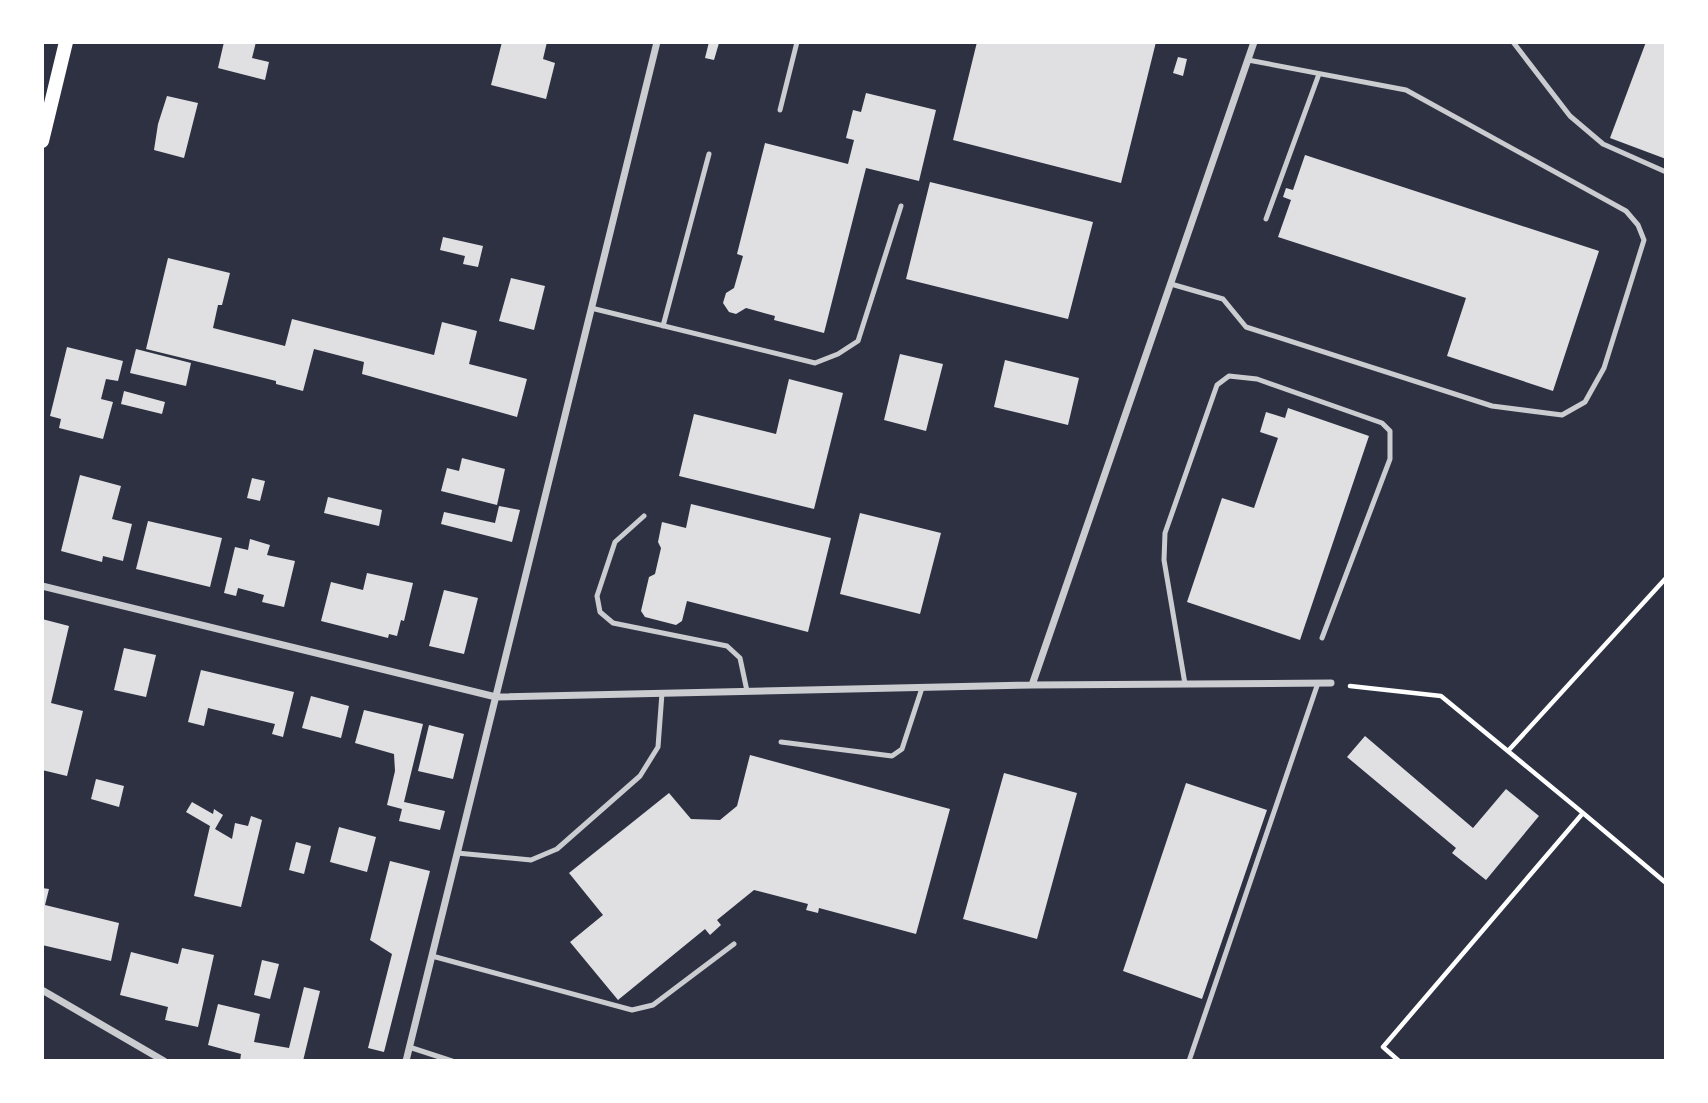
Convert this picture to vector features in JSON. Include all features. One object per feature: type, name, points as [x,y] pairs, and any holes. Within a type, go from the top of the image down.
[{"type":"main road","points":[[42,141],[66,42]]},
{"type":"street","points":[[406,1061],[657,42]]},
{"type":"street","points":[[1032,685],[1254,42]]},
{"type":"street","points":[[42,586],[496,697],[1032,685],[1331,683]]},
{"type":"street","points":[[42,990],[164,1061]]},
{"type":"lane","points":[[780,110],[797,42]]},
{"type":"lane","points":[[1513,42],[1570,116],[1603,144],[1666,172]]},
{"type":"lane","points":[[1171,284],[1223,299],[1246,327],[1492,405],[1562,415],[1584,402],[1604,368],[1644,240],[1638,225],[1626,211],[1406,90],[1248,60]]},
{"type":"lane","points":[[1266,219],[1319,74]]},
{"type":"lane","points":[[663,326],[709,154]]},
{"type":"lane","points":[[591,308],[815,363],[838,354],[858,341],[901,206]]},
{"type":"lane","points":[[1185,684],[1164,560],[1165,533],[1217,385],[1229,376],[1257,379],[1382,423],[1390,431],[1390,459],[1322,638]]},
{"type":"lane","points":[[644,516],[615,542],[597,596],[600,612],[614,623],[727,646],[740,658],[747,691]]},
{"type":"lane","points":[[1189,1061],[1318,683]]},
{"type":"lane","points":[[781,742],[892,757],[902,749],[922,688]]},
{"type":"lane","points":[[457,853],[531,860],[557,849],[640,775],[658,747],[662,693]]},
{"type":"lane","points":[[432,956],[632,1010],[653,1005],[734,944]]},
{"type":"lane","points":[[409,1048],[452,1061]]},
{"type":"path","points":[[1508,751],[1666,578]]},
{"type":"path","points":[[1331,683],[1441,696],[1666,883]]},
{"type":"path","points":[[1399,1061],[1383,1047],[1583,813]]},
{"type":"building","points":[[224,42],[256,42],[252,58],[269,62],[265,80],[218,68]]},
{"type":"building","points":[[502,42],[547,42],[543,59],[555,63],[546,99],[491,85]]},
{"type":"building","points":[[709,42],[719,43],[714,60],[705,58]]},
{"type":"building","points":[[977,42],[1156,42],[1121,183],[953,140]]},
{"type":"building","points":[[1646,42],[1666,42],[1666,159],[1610,138]]},
{"type":"building","points":[[1178,57],[1187,59],[1183,76],[1173,73]]},
{"type":"building","points":[[866,93],[936,110],[919,181],[866,168],[824,333],[774,320],[775,316],[746,308],[736,314],[729,312],[723,303],[726,293],[734,288],[743,256],[737,254],[765,143],[848,164],[854,140],[846,138],[853,110],[861,112]]},
{"type":"building","points":[[167,96],[198,103],[184,158],[154,150],[158,124]]},
{"type":"building","points":[[1305,155],[1599,251],[1553,391],[1447,356],[1466,298],[1278,237],[1291,200],[1283,197],[1286,188],[1293,190]]},
{"type":"building","points":[[930,182],[1093,222],[1068,319],[906,279]]},
{"type":"building","points":[[443,237],[483,246],[478,267],[463,264],[465,256],[440,250]]},
{"type":"building","points":[[168,258],[230,273],[213,328],[285,346],[292,319],[434,355],[442,322],[477,331],[469,364],[527,379],[517,417],[362,374],[364,362],[314,349],[303,391],[276,384],[276,381],[146,349]]},
{"type":"building","points":[[511,278],[545,286],[534,330],[499,321]]},
{"type":"building","points":[[67,347],[123,361],[118,381],[106,379],[101,399],[113,402],[103,439],[59,428],[61,419],[50,416]]},
{"type":"building","points":[[136,349],[191,363],[186,386],[130,373]]},
{"type":"building","points":[[900,354],[943,364],[926,431],[884,420]]},
{"type":"building","points":[[1005,360],[1079,378],[1068,425],[994,407]]},
{"type":"building","points":[[789,379],[843,393],[814,509],[679,476],[694,414],[776,434]]},
{"type":"building","points":[[124,391],[165,402],[162,414],[121,404]]},
{"type":"building","points":[[1288,408],[1369,436],[1300,640],[1187,602],[1222,498],[1254,508],[1278,438],[1260,432],[1266,412],[1285,418]]},
{"type":"building","points":[[462,458],[505,469],[497,505],[441,491],[447,468],[459,471]]},
{"type":"building","points":[[80,475],[121,486],[112,519],[132,524],[123,561],[103,556],[102,562],[61,551]]},
{"type":"building","points":[[252,478],[265,481],[260,501],[247,498]]},
{"type":"building","points":[[328,497],[382,510],[379,526],[324,513]]},
{"type":"building","points":[[691,504],[831,538],[808,632],[687,601],[682,621],[676,625],[645,617],[641,611],[649,577],[655,574],[661,548],[658,542],[662,522],[686,528]]},
{"type":"building","points":[[499,506],[520,510],[512,542],[441,524],[444,512],[495,523]]},
{"type":"building","points":[[860,513],[941,533],[920,614],[840,594]]},
{"type":"building","points":[[148,521],[222,538],[210,587],[136,569]]},
{"type":"building","points":[[250,539],[270,545],[267,555],[295,561],[284,607],[262,602],[264,595],[238,588],[236,596],[224,593],[235,547],[248,550]]},
{"type":"building","points":[[367,573],[413,583],[404,621],[401,620],[397,636],[389,634],[388,638],[321,621],[331,582],[363,590]]},
{"type":"building","points":[[444,590],[478,598],[464,654],[429,646]]},
{"type":"building","points":[[42,619],[69,626],[51,703],[83,711],[67,776],[42,770]]},
{"type":"building","points":[[124,648],[156,655],[146,697],[114,690]]},
{"type":"building","points":[[201,670],[294,692],[283,737],[272,734],[275,724],[208,708],[204,726],[188,722]]},
{"type":"building","points":[[311,696],[349,706],[341,738],[302,728]]},
{"type":"building","points":[[364,710],[423,724],[404,802],[445,811],[440,830],[399,821],[402,809],[387,805],[395,771],[394,754],[355,743]]},
{"type":"building","points":[[429,725],[464,734],[453,779],[418,771]]},
{"type":"building","points":[[1365,736],[1473,828],[1506,789],[1539,816],[1486,880],[1452,853],[1456,848],[1347,757]]},
{"type":"building","points":[[750,755],[950,809],[916,934],[819,908],[818,913],[806,910],[808,904],[754,890],[717,920],[721,925],[710,935],[705,929],[618,1000],[570,942],[603,915],[569,873],[669,793],[691,819],[720,820],[737,806]]},
{"type":"building","points":[[1004,773],[1077,793],[1037,939],[963,919]]},
{"type":"building","points":[[96,779],[124,786],[119,807],[91,799]]},
{"type":"building","points":[[1186,783],[1267,810],[1202,999],[1123,971]]},
{"type":"building","points":[[192,802],[213,814],[214,809],[223,815],[215,829],[232,839],[235,823],[248,826],[251,816],[262,820],[241,907],[194,896],[210,826],[186,812]]},
{"type":"building","points":[[339,827],[376,837],[367,872],[330,862]]},
{"type":"building","points":[[296,842],[311,846],[304,874],[289,870]]},
{"type":"building","points":[[390,861],[430,871],[384,1052],[368,1048],[392,954],[370,940]]},
{"type":"building","points":[[42,888],[49,889],[45,905],[119,923],[111,961],[42,945]]},
{"type":"building","points":[[182,948],[214,955],[198,1027],[165,1020],[168,1007],[120,995],[131,952],[178,964]]},
{"type":"building","points":[[262,960],[279,964],[270,999],[254,995]]},
{"type":"building","points":[[304,987],[320,991],[303,1061],[240,1061],[241,1054],[208,1045],[218,1004],[260,1014],[254,1042],[289,1048]]}]
